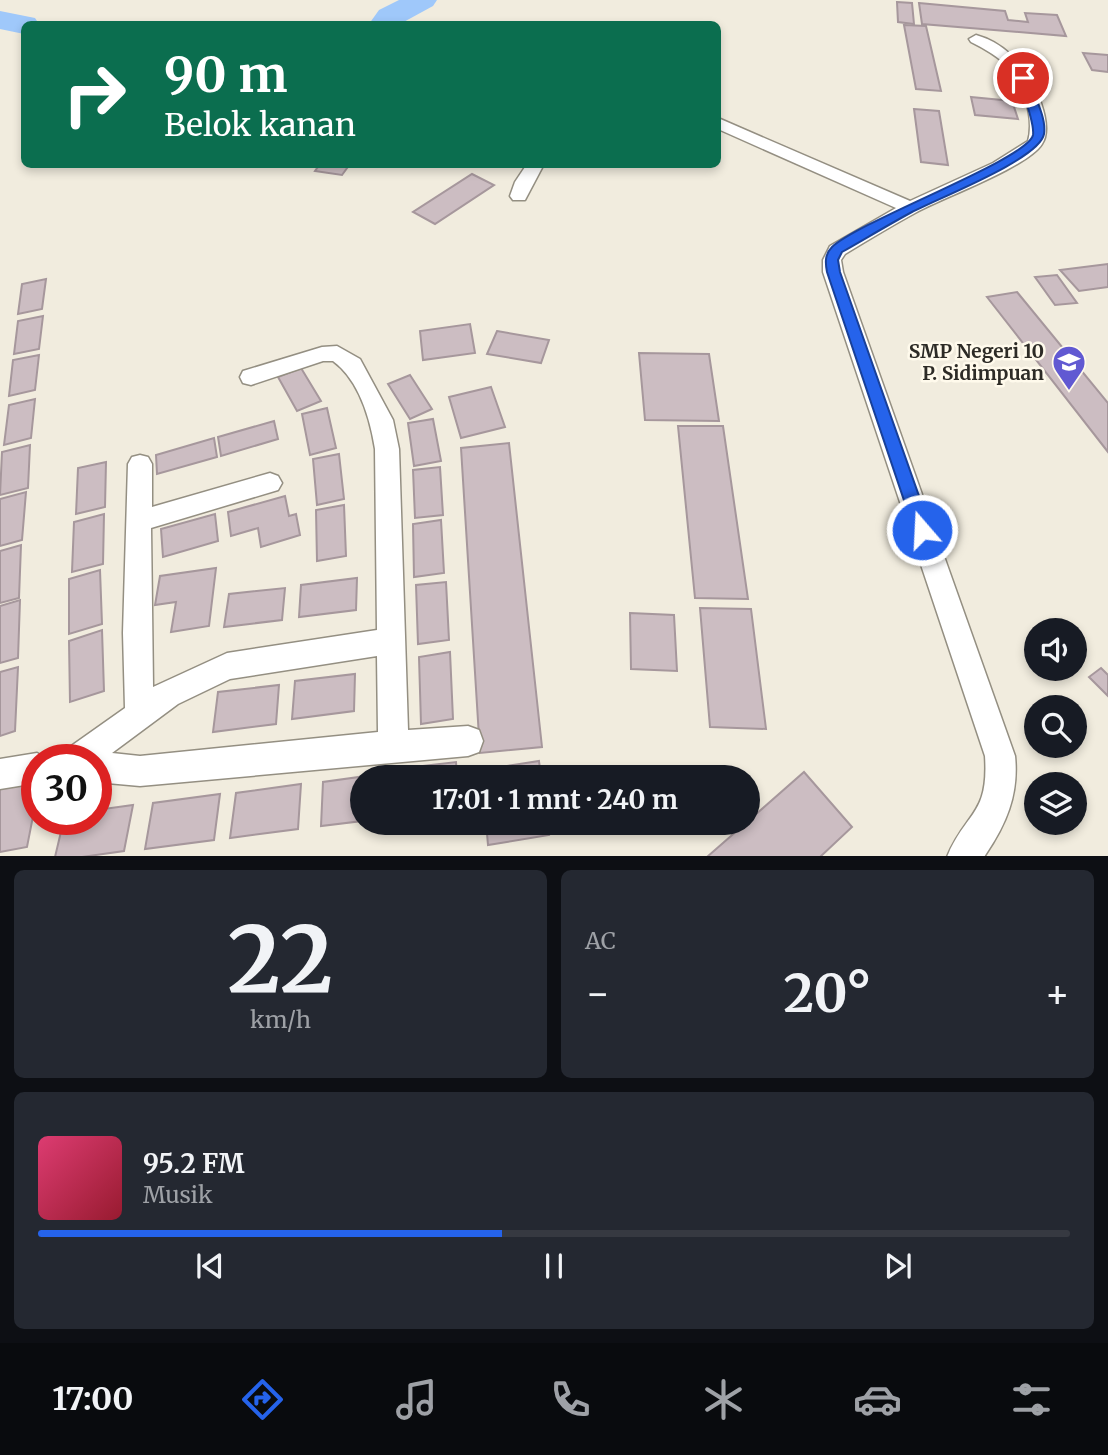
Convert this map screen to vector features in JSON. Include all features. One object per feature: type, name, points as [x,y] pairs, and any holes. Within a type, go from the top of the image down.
[{"type":"street","points":[[963,856],[981,835],[1001,796],[1003,778],[1000,756],[832,265],[837,250],[910,208],[1017,157],[1031,147],[1039,136],[1036,114],[1023,78],[1003,55],[976,38]]},
{"type":"street","points":[[721,124],[910,208]]},
{"type":"street","points":[[519,196],[533,168]]},
{"type":"street","points":[[251,377],[322,354],[337,353],[352,364],[375,402],[382,420],[387,449],[393,746]]},
{"type":"street","points":[[140,464],[137,633],[140,714]]},
{"type":"street","points":[[139,521],[270,483]]},
{"type":"street","points":[[100,744],[168,694],[227,666],[391,641]]},
{"type":"street","points":[[112,768],[139,771],[468,741]]},
{"type":"street","points":[[0,774],[21,771]]},
{"type":"building","points":[[897,2],[912,3],[914,24],[898,22]]},
{"type":"building","points":[[919,3],[1005,11],[1008,20],[1028,22],[1025,13],[1057,15],[1066,36],[922,24]]},
{"type":"building","points":[[904,25],[926,26],[941,91],[916,89]]},
{"type":"building","points":[[1083,53],[1108,55],[1108,72],[1092,70]]},
{"type":"building","points":[[971,97],[1012,101],[1018,119],[975,115]]},
{"type":"building","points":[[914,109],[939,111],[948,165],[921,162]]},
{"type":"building","points":[[317,168],[347,168],[342,175],[315,171]]},
{"type":"building","points":[[472,174],[494,185],[435,224],[413,212]]},
{"type":"building","points":[[1108,264],[1108,287],[1079,291],[1060,270]]},
{"type":"building","points":[[1057,275],[1077,303],[1055,305],[1035,277]]},
{"type":"building","points":[[46,279],[42,309],[18,314],[22,284]]},
{"type":"building","points":[[1017,292],[1108,403],[1108,452],[987,297]]},
{"type":"building","points":[[43,316],[39,349],[14,354],[18,321]]},
{"type":"building","points":[[470,324],[475,353],[423,360],[420,331]]},
{"type":"building","points":[[497,331],[549,340],[541,363],[487,354]]},
{"type":"building","points":[[639,353],[709,354],[719,421],[645,420]]},
{"type":"building","points":[[39,355],[35,390],[9,396],[13,360]]},
{"type":"building","points":[[301,368],[321,401],[297,411],[278,377]]},
{"type":"building","points":[[410,375],[432,409],[410,419],[388,384]]},
{"type":"building","points":[[491,387],[505,427],[461,438],[449,397]]},
{"type":"building","points":[[35,399],[31,438],[4,445],[9,405]]},
{"type":"building","points":[[327,408],[336,448],[310,455],[302,414]]},
{"type":"building","points":[[433,419],[441,461],[414,466],[408,423]]},
{"type":"building","points":[[274,421],[278,439],[221,456],[218,437]]},
{"type":"building","points":[[678,426],[723,426],[748,599],[695,598]]},
{"type":"building","points":[[214,438],[217,457],[157,474],[156,455]]},
{"type":"building","points":[[509,443],[542,747],[480,753],[461,448]]},
{"type":"building","points":[[30,445],[28,488],[0,495],[2,452]]},
{"type":"building","points":[[339,454],[344,499],[317,505],[313,459]]},
{"type":"building","points":[[106,462],[105,507],[76,514],[78,468]]},
{"type":"building","points":[[440,467],[443,515],[415,518],[413,470]]},
{"type":"building","points":[[26,492],[22,540],[0,546],[0,499]]},
{"type":"building","points":[[285,496],[289,516],[296,514],[300,535],[261,547],[258,528],[231,536],[228,512]]},
{"type":"building","points":[[344,505],[346,556],[317,561],[316,510]]},
{"type":"building","points":[[104,514],[103,564],[72,572],[74,522]]},
{"type":"building","points":[[215,514],[218,541],[163,557],[161,529]]},
{"type":"building","points":[[441,520],[444,573],[414,577],[413,524]]},
{"type":"building","points":[[21,545],[19,598],[0,603],[0,551]]},
{"type":"building","points":[[216,568],[209,626],[171,632],[176,602],[155,605],[160,576]]},
{"type":"building","points":[[100,570],[102,624],[69,634],[69,579]]},
{"type":"building","points":[[357,578],[356,610],[299,617],[301,585]]},
{"type":"building","points":[[446,582],[449,640],[418,644],[416,585]]},
{"type":"building","points":[[285,588],[282,620],[224,627],[229,594]]},
{"type":"building","points":[[20,600],[18,658],[0,663],[0,606]]},
{"type":"building","points":[[700,608],[751,609],[766,729],[710,727]]},
{"type":"building","points":[[630,613],[674,615],[677,671],[631,669]]},
{"type":"building","points":[[102,630],[104,691],[70,702],[69,641]]},
{"type":"building","points":[[450,652],[453,719],[421,724],[419,657]]},
{"type":"building","points":[[18,667],[15,731],[0,736],[0,672]]},
{"type":"building","points":[[1101,668],[1108,675],[1108,696],[1089,677]]},
{"type":"building","points":[[355,674],[354,711],[292,719],[295,681]]},
{"type":"building","points":[[279,685],[276,724],[213,732],[218,692]]},
{"type":"building","points":[[539,761],[540,765],[513,765]]},
{"type":"building","points":[[456,762],[456,765],[432,765]]},
{"type":"building","points":[[804,772],[852,827],[821,856],[708,856],[732,835],[760,835],[760,811]]},
{"type":"building","points":[[350,778],[350,822],[321,826],[323,782]]},
{"type":"building","points":[[21,783],[21,835],[29,835],[27,847],[0,852],[0,787]]},
{"type":"building","points":[[301,784],[298,829],[230,838],[236,793]]},
{"type":"building","points":[[220,794],[214,840],[145,849],[153,803]]},
{"type":"building","points":[[133,805],[124,851],[89,856],[55,856],[60,835],[112,835],[112,808]]},
{"type":"building","points":[[487,835],[549,835],[488,845]]},
{"type":"waterway","points":[[387,21],[422,0]]},
{"type":"waterway","points":[[0,20],[21,24]]},
{"type":"place","name":"SMP Negeri 10 P. Sidimpuan","points":[[1069,392]]},
{"type":"route","points":[[922,530],[833,272],[833,255],[837,250],[910,208],[1017,157],[1031,147],[1039,136],[1038,126],[1023,78]]}]
